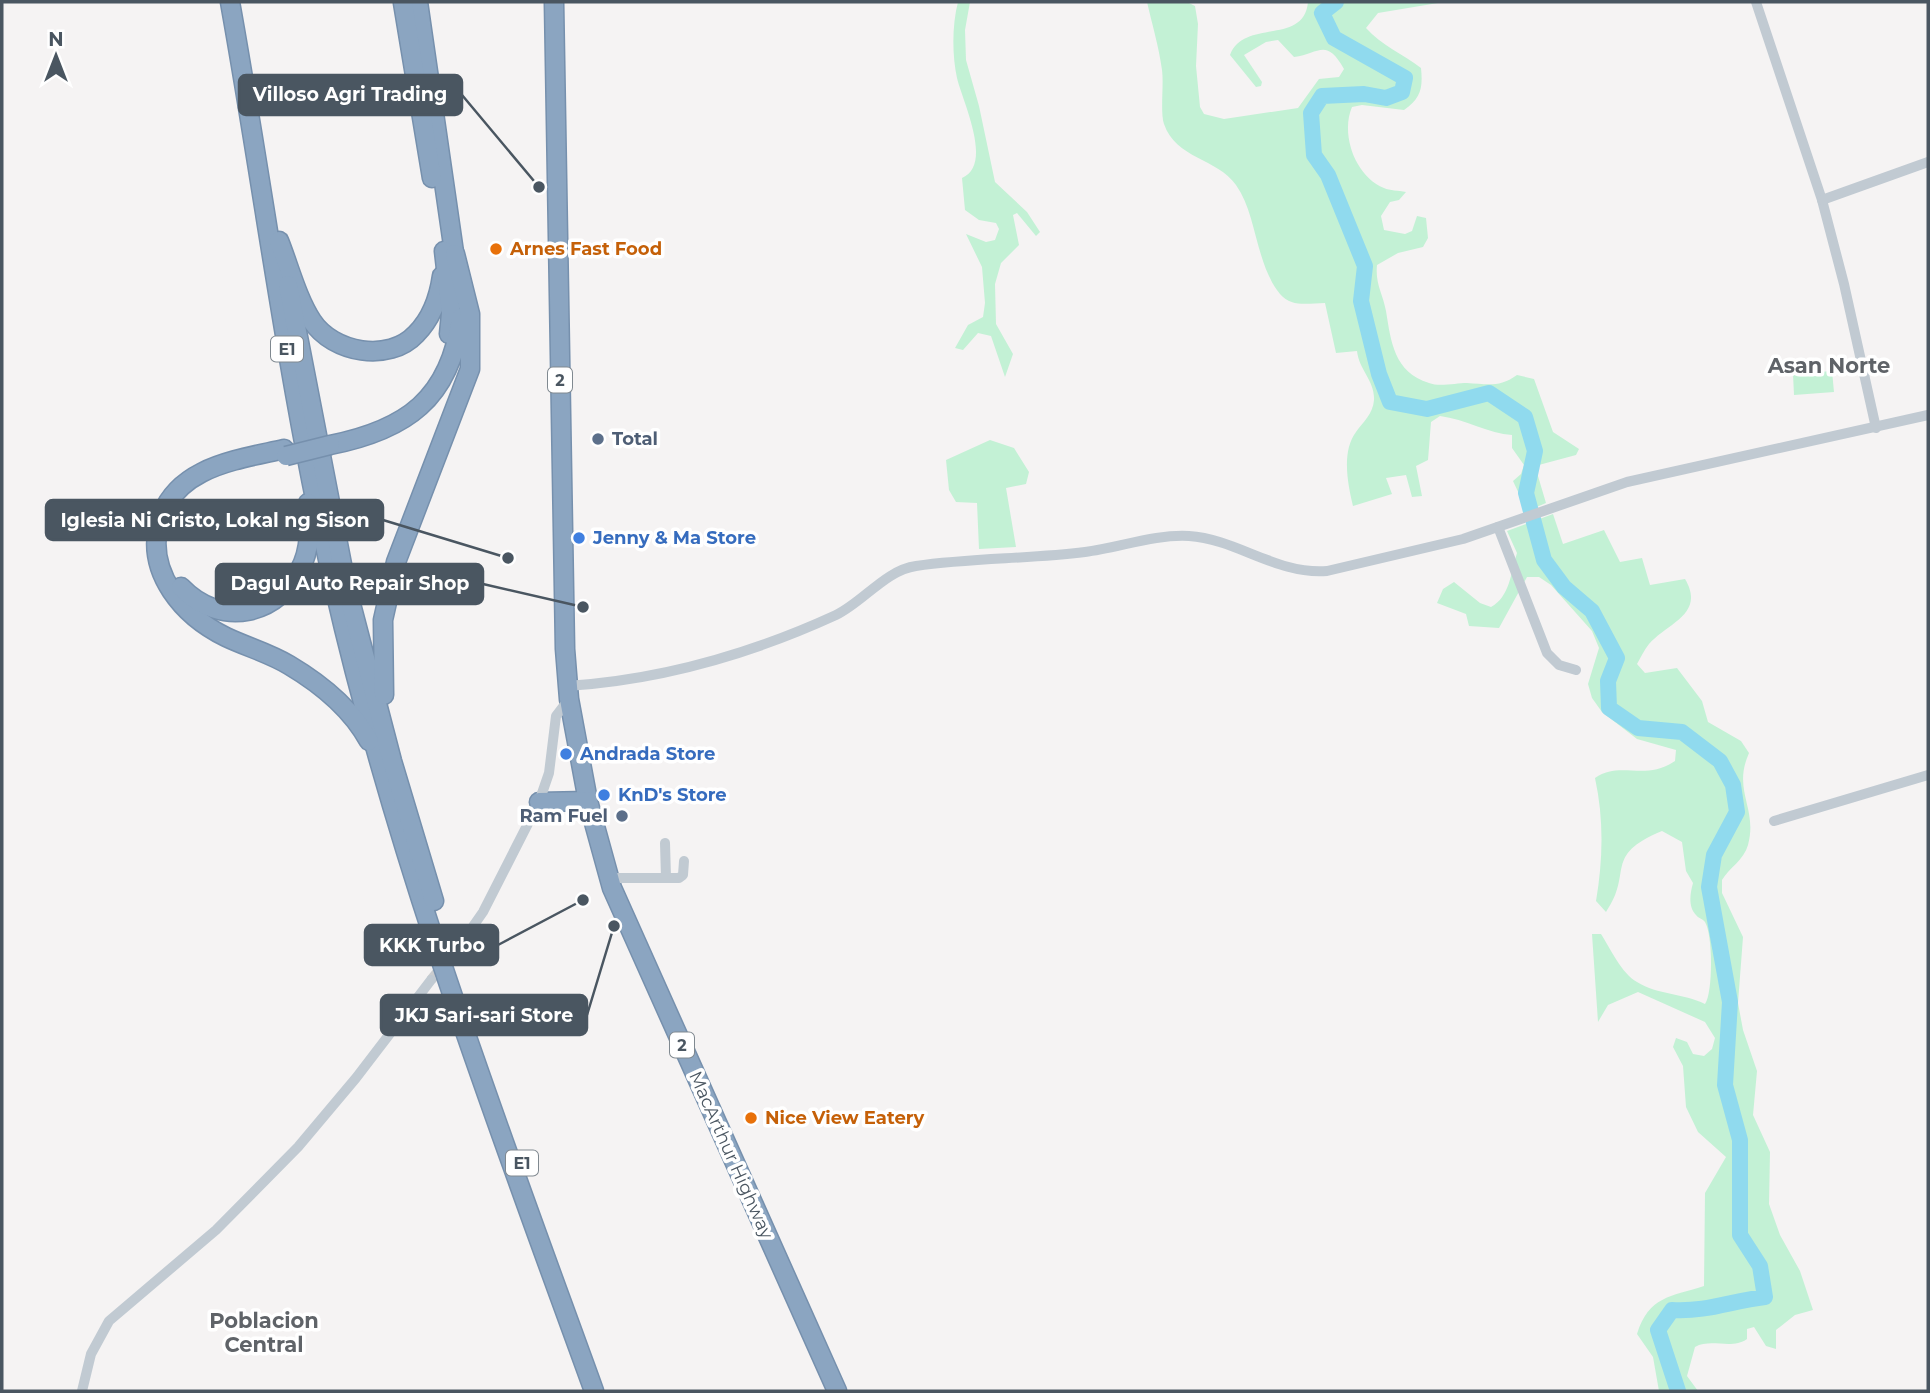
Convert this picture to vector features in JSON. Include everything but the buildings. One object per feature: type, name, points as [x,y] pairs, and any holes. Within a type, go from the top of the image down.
[{"type":"highway","name":"E1","points":[[230,2],[304,448],[334,588],[448,985],[594,1391]]},
{"type":"highway","name":"E1","points":[[242,2],[279,241],[346,585],[385,760],[545,1228],[606,1391]]},
{"type":"highway","name":"MacArthur Highway","points":[[554,2],[568,693],[588,801],[609,878],[837,1391]]},
{"type":"highway","points":[[385,760],[336,699],[265,651],[225,637],[194,617],[178,600],[162,576],[156,546],[157,531],[166,505],[184,482],[227,462],[330,442],[387,421],[408,407],[440,365],[451,313],[450,254],[411,3]]},
{"type":"highway","points":[[279,241],[312,320],[327,337],[347,347],[365,350],[400,345],[415,335],[432,313],[450,254]]},
{"type":"highway","points":[[385,760],[383,620],[407,531],[470,369],[470,314],[450,254]]},
{"type":"highway","points":[[285,452],[209,478],[185,493],[176,506],[166,533],[167,559],[181,588],[197,603],[220,612],[254,611],[281,597],[290,587],[304,562],[308,544],[304,448]]},
{"type":"highway","points":[[540,802],[588,801]]},
{"type":"street","points":[[1756,2],[1822,201],[1844,284],[1875,428]]},
{"type":"street","points":[[1822,201],[1928,162]]},
{"type":"street","points":[[461,942],[483,912],[513,848],[540,802],[549,773],[556,716],[568,693],[678,672],[814,625],[848,609],[906,568],[992,557],[1069,554],[1191,536],[1219,543],[1274,564],[1315,572],[1463,539],[1542,514],[1627,482],[1928,415]]},
{"type":"street","points":[[1499,527],[1547,653],[1559,665],[1576,670]]},
{"type":"street","points":[[1773,821],[1928,775]]},
{"type":"street","points":[[665,843],[666,878]]},
{"type":"street","points":[[609,878],[681,877],[684,862]]},
{"type":"street","points":[[82,1391],[91,1354],[109,1321],[216,1230],[298,1147],[356,1078],[431,979]]},
{"type":"green space","points":[[958,2],[970,2],[965,30],[966,60],[995,182],[1027,212],[1040,232],[1036,236],[1017,213],[1013,215],[1019,245],[1001,263],[995,284],[996,324],[1013,354],[1005,377],[991,336],[978,333],[963,350],[955,348],[968,325],[983,317],[985,303],[982,267],[966,234],[986,242],[995,240],[999,229],[996,223],[979,220],[965,210],[962,178],[971,171],[976,146],[955,69],[954,30]]},
{"type":"green space","points":[[1147,2],[1187,2],[1195,6],[1198,24],[1196,66],[1200,107],[1204,114],[1224,119],[1298,108],[1319,79],[1339,77],[1344,69],[1332,53],[1322,50],[1294,57],[1278,40],[1266,42],[1244,55],[1262,82],[1261,86],[1256,87],[1230,55],[1237,44],[1248,37],[1296,24],[1304,15],[1308,2],[1444,2],[1378,13],[1366,28],[1421,68],[1421,87],[1417,97],[1404,110],[1362,105],[1352,107],[1349,142],[1358,165],[1374,183],[1389,190],[1406,192],[1399,200],[1390,202],[1381,216],[1384,230],[1405,234],[1412,231],[1417,216],[1426,218],[1428,238],[1423,247],[1398,253],[1377,265],[1378,283],[1393,345],[1401,364],[1417,378],[1433,384],[1499,384],[1517,375],[1534,379],[1553,432],[1579,449],[1576,455],[1535,466],[1546,503],[1527,511],[1513,481],[1521,474],[1524,465],[1512,448],[1512,435],[1440,416],[1431,422],[1428,460],[1416,466],[1422,496],[1412,497],[1406,475],[1386,478],[1392,494],[1353,506],[1347,459],[1351,440],[1372,410],[1372,387],[1357,351],[1336,353],[1325,303],[1295,303],[1280,294],[1266,268],[1248,210],[1236,185],[1218,169],[1187,152],[1170,136],[1163,119],[1162,70]]},
{"type":"green space","points":[[1832,371],[1834,392],[1794,395],[1793,374]]},
{"type":"green space","points":[[990,440],[1014,448],[1029,472],[1026,484],[1006,488],[1016,547],[979,549],[977,503],[956,502],[949,490],[946,460]]},
{"type":"green space","points":[[1553,514],[1563,544],[1604,530],[1620,562],[1642,558],[1650,585],[1685,579],[1691,601],[1688,609],[1649,644],[1637,664],[1645,673],[1677,668],[1702,701],[1708,722],[1741,741],[1749,753],[1743,778],[1750,820],[1748,845],[1722,880],[1722,893],[1743,937],[1738,1003],[1743,1030],[1757,1071],[1753,1115],[1770,1152],[1769,1204],[1780,1235],[1800,1271],[1813,1310],[1795,1315],[1776,1330],[1776,1349],[1766,1346],[1754,1327],[1747,1329],[1747,1339],[1741,1342],[1695,1347],[1687,1376],[1698,1391],[1659,1391],[1653,1357],[1637,1334],[1642,1321],[1655,1305],[1671,1296],[1704,1286],[1705,1193],[1726,1157],[1698,1132],[1686,1107],[1683,1066],[1673,1047],[1676,1038],[1687,1042],[1693,1054],[1704,1056],[1712,1049],[1715,1038],[1705,1022],[1638,992],[1608,1005],[1598,1022],[1592,934],[1601,934],[1621,967],[1637,982],[1705,1004],[1711,976],[1710,939],[1705,922],[1693,912],[1693,883],[1686,871],[1682,842],[1662,831],[1644,840],[1625,857],[1614,898],[1606,912],[1596,901],[1602,839],[1595,778],[1614,771],[1643,771],[1664,767],[1675,761],[1676,750],[1637,739],[1602,712],[1592,698],[1588,684],[1599,648],[1592,631],[1551,585],[1539,577],[1527,577],[1499,628],[1469,626],[1466,614],[1437,603],[1443,589],[1454,582],[1480,603],[1491,607],[1497,603],[1506,591],[1517,553],[1507,531]]},
{"type":"waterway","points":[[1336,2],[1322,13],[1334,38],[1405,78],[1402,92],[1386,98],[1364,94],[1322,96],[1311,113],[1314,155],[1328,175],[1365,266],[1361,301],[1379,374],[1390,402],[1427,409],[1489,393],[1525,417],[1535,451],[1526,493],[1544,560],[1564,587],[1592,611],[1617,658],[1608,681],[1609,708],[1638,728],[1682,732],[1720,761],[1733,785],[1737,812],[1714,855],[1709,887],[1730,1002],[1725,1085],[1740,1140],[1740,1235],[1760,1266],[1765,1297],[1708,1308],[1672,1310],[1658,1330],[1678,1391]]},
{"type":"tunnel","points":[[431,980],[462,942]]},
{"type":"place","name":"Villoso Agri Trading","points":[[539,187]]},
{"type":"place","name":"Arnes Fast Food","points":[[496,249]]},
{"type":"place","name":"Total","points":[[598,439]]},
{"type":"place","name":"Jenny & Ma Store","points":[[579,538]]},
{"type":"place","name":"Iglesia Ni Cristo, Lokal ng Sison","points":[[508,558]]},
{"type":"place","name":"Dagul Auto Repair Shop","points":[[583,607]]},
{"type":"place","name":"Andrada Store","points":[[566,754]]},
{"type":"place","name":"KnD's Store","points":[[604,795]]},
{"type":"place","name":"Ram Fuel","points":[[622,816]]},
{"type":"place","name":"KKK Turbo","points":[[583,900]]},
{"type":"place","name":"JKJ Sari-sari Store","points":[[614,926]]},
{"type":"place","name":"Nice View Eatery","points":[[751,1118]]},
{"type":"district","name":"Asan Norte","points":[[1829,365]]},
{"type":"district","name":"Poblacion Central","points":[[264,1332]]}]
